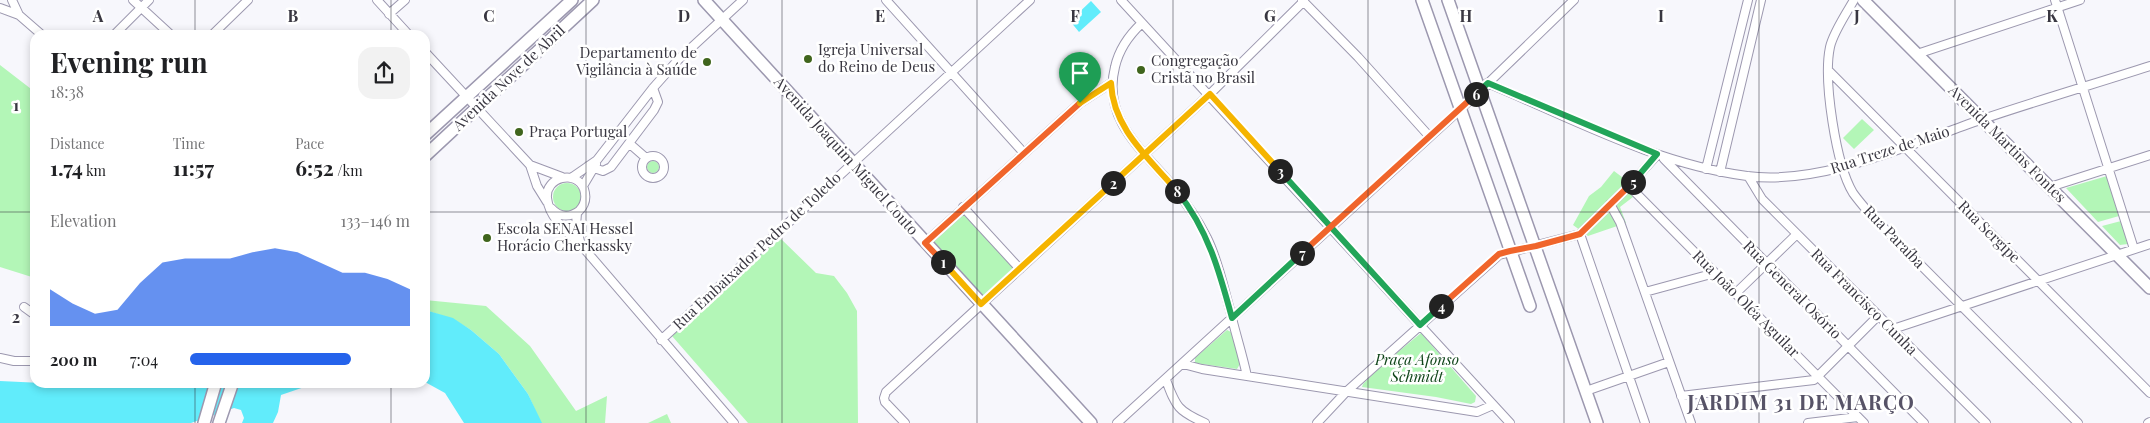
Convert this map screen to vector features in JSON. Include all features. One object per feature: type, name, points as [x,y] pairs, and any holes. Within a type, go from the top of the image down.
[{"type":"street","points":[[12,0],[19,15]]},
{"type":"street","points":[[133,0],[165,30]]},
{"type":"street","points":[[119,30],[149,0]]},
{"type":"street","points":[[217,30],[248,0]]},
{"type":"street","points":[[376,0],[404,30]]},
{"type":"street","points":[[389,14],[405,0]]},
{"type":"street","name":"Avenida Nove de Abril","points":[[430,130],[572,0]]},
{"type":"street","name":"Avenida Nove de Abril","points":[[430,151],[593,0]]},
{"type":"street","name":"Avenida Joaquim Miguel Couto","points":[[704,0],[1091,423]]},
{"type":"street","points":[[581,245],[577,231],[577,213],[585,201],[583,186],[591,167],[653,88],[678,60],[743,0]]},
{"type":"street","points":[[886,0],[1024,152]]},
{"type":"street","name":"Rua Embaixador Pedro de Toledo","points":[[661,340],[1030,0]]},
{"type":"street","points":[[1121,0],[1210,94],[1510,423]]},
{"type":"street","points":[[905,423],[885,402],[884,394],[1210,94],[1303,0],[1358,57],[1429,136]]},
{"type":"street","points":[[1422,0],[1530,306]]},
{"type":"street","points":[[1448,0],[1484,87],[1597,423]]},
{"type":"street","points":[[1117,423],[1484,87],[1565,3],[1574,0]]},
{"type":"street","points":[[1706,169],[1748,0]]},
{"type":"street","points":[[1720,172],[1761,0]]},
{"type":"street","name":"Rua Paraíba","points":[[1854,0],[1830,46],[1828,70],[1829,104],[1843,167],[1853,192],[1870,214],[2078,423]]},
{"type":"street","name":"Avenida Martins Fontes","points":[[1863,0],[2150,288]]},
{"type":"street","points":[[1917,54],[2056,4],[2080,0]]},
{"type":"street","points":[[2056,4],[2084,87],[2134,249]]},
{"type":"street","points":[[0,8],[19,15],[36,30]]},
{"type":"street","points":[[1142,23],[1128,36],[1122,48],[1111,83],[1112,97],[1118,116],[1129,135],[1144,155],[1170,183],[1196,218],[1218,265],[1247,376]]},
{"type":"street","points":[[430,57],[530,166],[537,186],[557,222],[581,245],[734,423]]},
{"type":"street","name":"Rua Treze de Maio","points":[[1484,87],[1659,155],[1706,169],[1748,176],[1792,176],[1843,167],[2150,66]]},
{"type":"street","name":"Rua Sergípe","points":[[1828,70],[2150,393]]},
{"type":"street","points":[[925,243],[1080,103],[1111,83]]},
{"type":"street","points":[[571,178],[591,167],[603,170],[611,167],[654,110],[658,102],[653,88]]},
{"type":"street","points":[[630,144],[646,158]]},
{"type":"street","points":[[2050,187],[2150,154]]},
{"type":"street","points":[[1317,423],[1346,392],[1499,254],[1580,234],[1659,155]]},
{"type":"street","name":"Rua General Osório","points":[[1659,155],[1924,423]]},
{"type":"street","points":[[530,166],[562,177],[571,178],[583,186]]},
{"type":"street","name":"Rua Francisco Cunha","points":[[1748,176],[1762,199],[1986,423]]},
{"type":"street","points":[[562,177],[554,181],[548,188],[549,205],[560,215],[577,213]]},
{"type":"street","name":"Rua João Oléa Aguilar","points":[[1629,186],[1864,423]]},
{"type":"street","points":[[1610,204],[1620,222],[1690,423]]},
{"type":"street","points":[[963,207],[1020,269]]},
{"type":"street","points":[[1580,234],[1646,423]]},
{"type":"street","points":[[1736,293],[1796,234]]},
{"type":"street","points":[[1893,329],[2150,244]]},
{"type":"street","points":[[1645,292],[1715,273]]},
{"type":"street","points":[[24,308],[30,312]]},
{"type":"street","points":[[1681,396],[1814,380],[1878,316]]},
{"type":"street","points":[[0,358],[14,361],[30,361]]},
{"type":"street","points":[[1586,391],[1670,362]]},
{"type":"street","points":[[1183,364],[1202,369],[1477,412],[1493,404]]},
{"type":"street","points":[[1166,380],[1175,405],[1188,416],[1205,423]]},
{"type":"street","points":[[204,423],[214,388]]},
{"type":"street","points":[[219,423],[231,388]]},
{"type":"street","points":[[1808,423],[1858,417]]},
{"type":"green space","points":[[0,65],[30,88],[30,276],[0,267]]},
{"type":"green space","points":[[1862,119],[1874,130],[1854,149],[1843,138]]},
{"type":"green space","points":[[651,161],[655,161],[659,167],[655,173],[651,173],[647,169],[647,165]]},
{"type":"green space","points":[[1614,171],[1622,177],[1633,197],[1620,207],[1626,223],[1588,236],[1573,225],[1589,196],[1601,187]]},
{"type":"green space","points":[[2107,176],[2119,216],[2098,222],[2066,188]]},
{"type":"green space","points":[[567,183],[577,187],[581,197],[577,207],[567,211],[557,207],[553,197],[557,187]]},
{"type":"green space","points":[[964,213],[1015,268],[983,297],[932,242]]},
{"type":"green space","points":[[2121,221],[2128,244],[2120,245],[2102,226]]},
{"type":"green space","points":[[779,237],[816,273],[834,276],[847,293],[857,311],[858,423],[748,423],[672,336]]},
{"type":"green space","points":[[430,300],[486,306],[530,346],[576,411],[607,396],[605,423],[541,423],[528,394],[499,354],[471,330],[453,319],[430,312]]},
{"type":"green space","points":[[1227,330],[1231,332],[1240,364],[1237,369],[1195,363],[1195,358]]},
{"type":"green space","name":"Praça Afonso Schmidt","points":[[1421,333],[1476,396],[1475,402],[1471,404],[1436,397],[1362,387],[1381,366]]},
{"type":"green space","points":[[667,414],[671,423],[648,423]]},
{"type":"water","points":[[1091,1],[1101,12],[1079,32],[1070,21]]},
{"type":"water","points":[[430,311],[453,318],[471,330],[499,354],[528,394],[542,423],[464,423],[445,393],[430,385]]},
{"type":"water","points":[[0,381],[30,382],[30,388],[301,388],[281,395],[278,412],[273,423],[242,423],[244,418],[241,410],[234,408],[191,423],[0,423]]},
{"type":"place","name":"Igreja Universal do Reino de Deus","points":[[808,59]]},
{"type":"place","name":"Departamento de Vigilância à Saúde","points":[[707,62]]},
{"type":"place","name":"Congregação Cristã no Brasil","points":[[1141,70]]},
{"type":"place","name":"Praça Portugal","points":[[519,132]]},
{"type":"place","name":"Escola SENAI Hessel Horácio Cherkassky","points":[[487,238]]},
{"type":"district","name":"JARDIM 31 DE MARÇO","points":[[1801,403]]},
{"type":"route","points":[[1080,103],[925,243],[981,304],[1020,269],[1144,155],[1210,94],[1331,226],[1420,325],[1499,254],[1580,234],[1629,186],[1657,154],[1488,83],[1331,226],[1232,318],[1218,265],[1208,240],[1184,200],[1144,155],[1129,135],[1118,116],[1112,97],[1111,83],[1080,103]]}]
